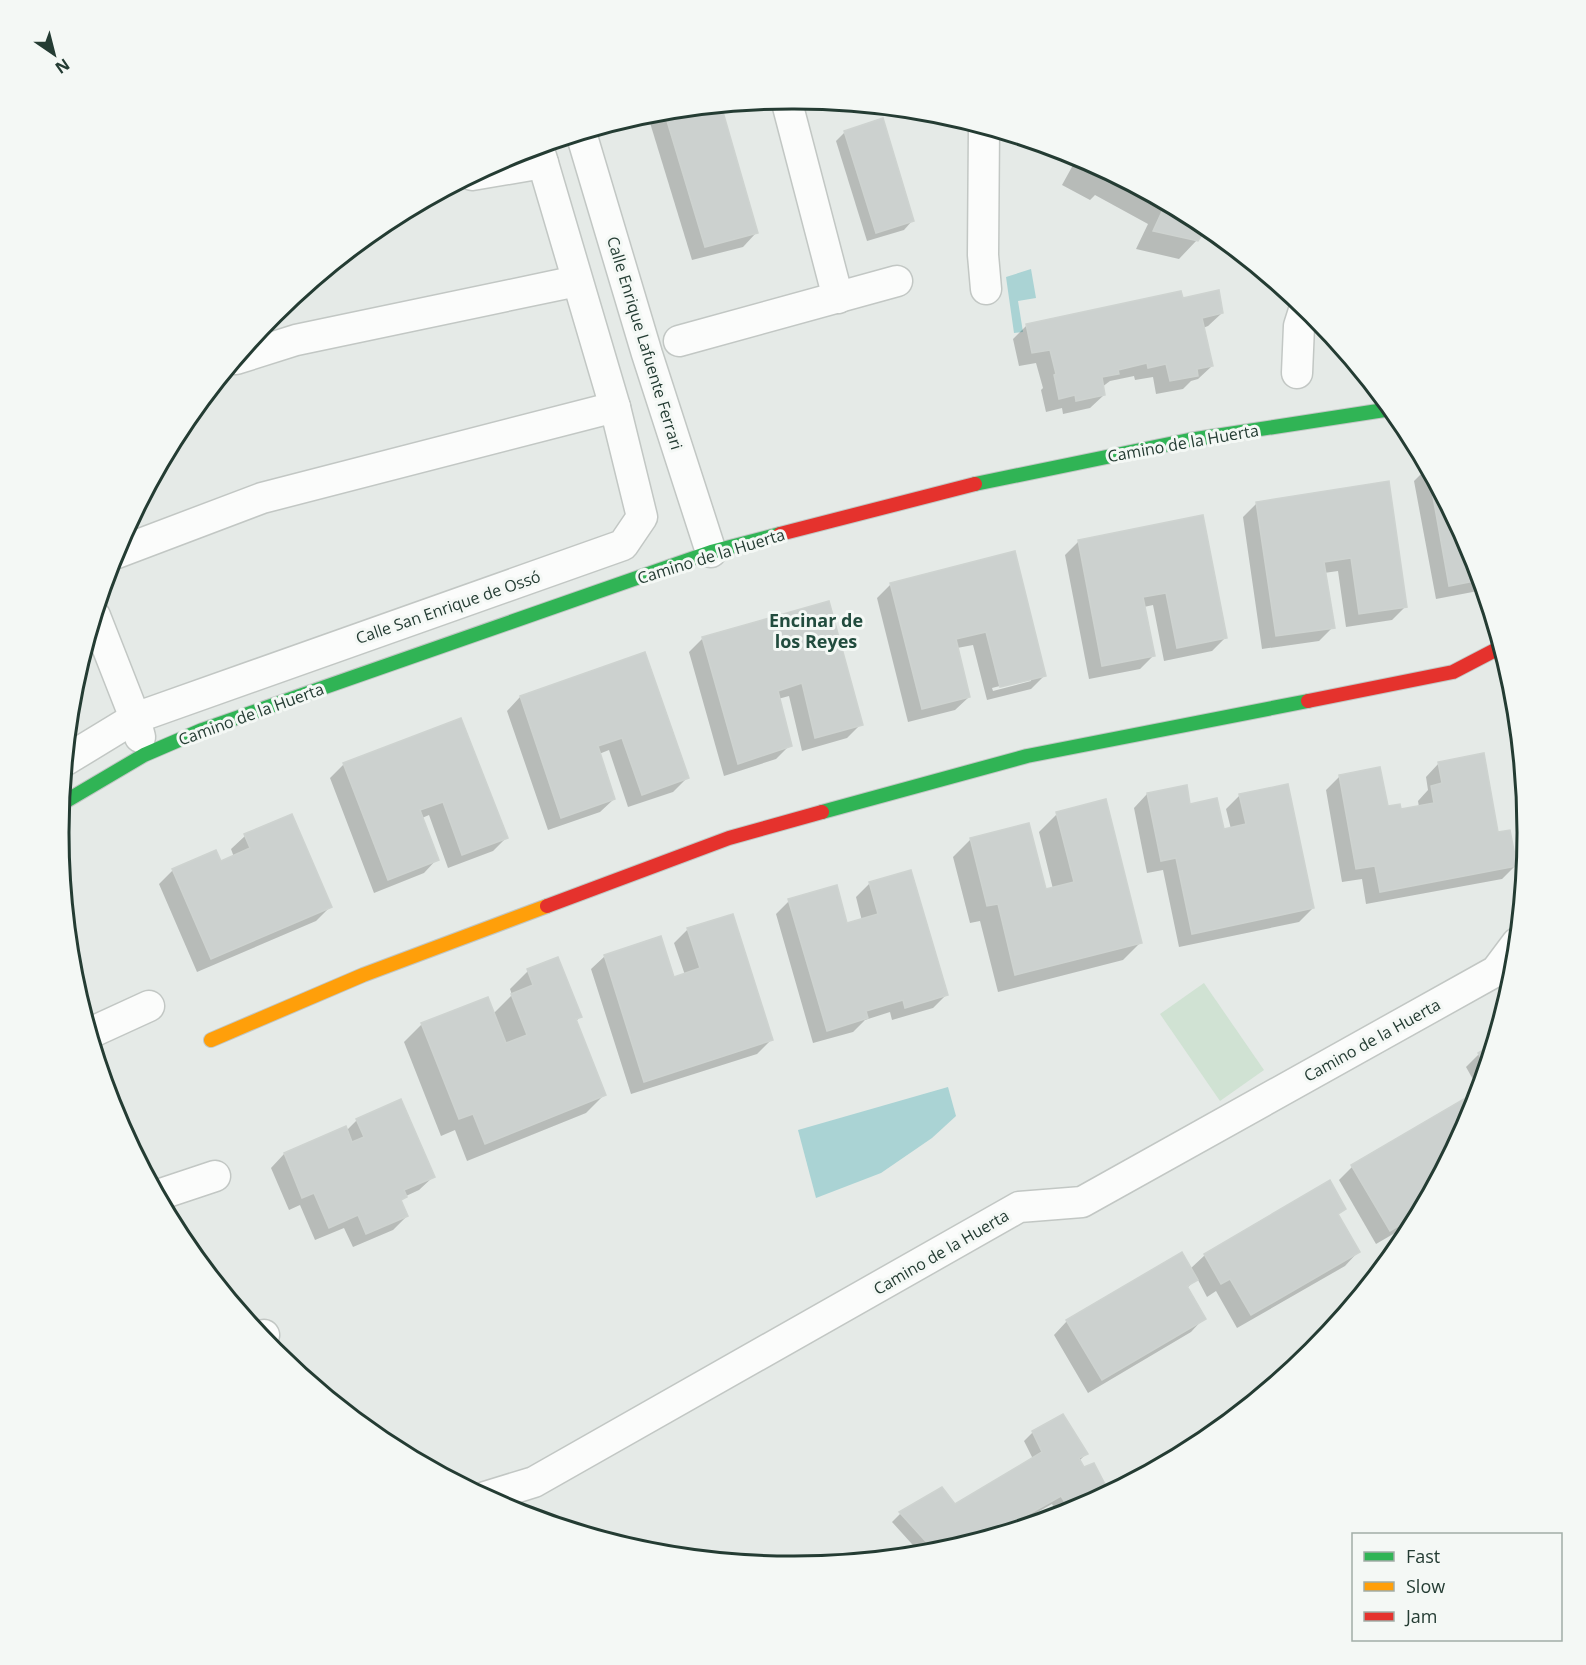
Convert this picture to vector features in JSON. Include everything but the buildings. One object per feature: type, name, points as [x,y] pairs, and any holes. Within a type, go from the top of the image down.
[{"type":"street","points":[[788,108],[838,298]]},
{"type":"street","points":[[984,134],[983,255],[986,289]]},
{"type":"street","name":"Calle Enrique Lafuente Ferrari","points":[[583,140],[647,354],[711,552]]},
{"type":"street","name":"Calle San Enrique de Ossó","points":[[74,755],[135,718],[623,545],[642,517],[615,407],[541,155]]},
{"type":"street","points":[[249,355],[296,340],[578,281]]},
{"type":"street","name":"Calle Enrique Lafuente Ferrari","points":[[679,341],[897,281]]},
{"type":"street","points":[[1297,373],[1299,326],[1302,318]]},
{"type":"street","points":[[127,549],[262,498],[615,407]]},
{"type":"street","name":"Camino de la Huerta","points":[[70,798],[144,755],[202,730],[711,552],[959,487],[1189,440],[1381,411]]},
{"type":"street","points":[[99,627],[135,718],[144,755]]},
{"type":"street","points":[[211,1040],[363,975],[729,838],[1027,756],[1453,672],[1493,651]]},
{"type":"street","name":"Camino de la Huerta","points":[[498,1493],[534,1482],[1019,1207],[1082,1202],[1496,971],[1506,958]]},
{"type":"street","points":[[97,1030],[149,1006]]},
{"type":"street","points":[[165,1193],[215,1176]]},
{"type":"green space","points":[[1204,983],[1264,1070],[1220,1101],[1160,1014]]},
{"type":"water","points":[[1031,269],[1036,298],[1018,301],[1023,332],[1014,333],[1006,277]]},
{"type":"water","points":[[948,1087],[956,1116],[932,1138],[881,1173],[816,1198],[798,1130]]},
{"type":"traffic: fast","points":[[975,484],[1189,440],[1381,411]]},
{"type":"traffic: fast","points":[[70,798],[144,755],[202,730],[711,552],[780,534]]},
{"type":"traffic: fast","points":[[822,812],[1027,756],[1308,701]]},
{"type":"traffic: slow","points":[[211,1040],[363,975],[547,906]]},
{"type":"traffic: jam","points":[[780,534],[975,484]]},
{"type":"traffic: jam","points":[[1308,701],[1453,672],[1493,651]]},
{"type":"traffic: jam","points":[[547,906],[729,838],[822,812]]},
{"type":"district","name":"Encinar de los Reyes","points":[[816,631]]}]
